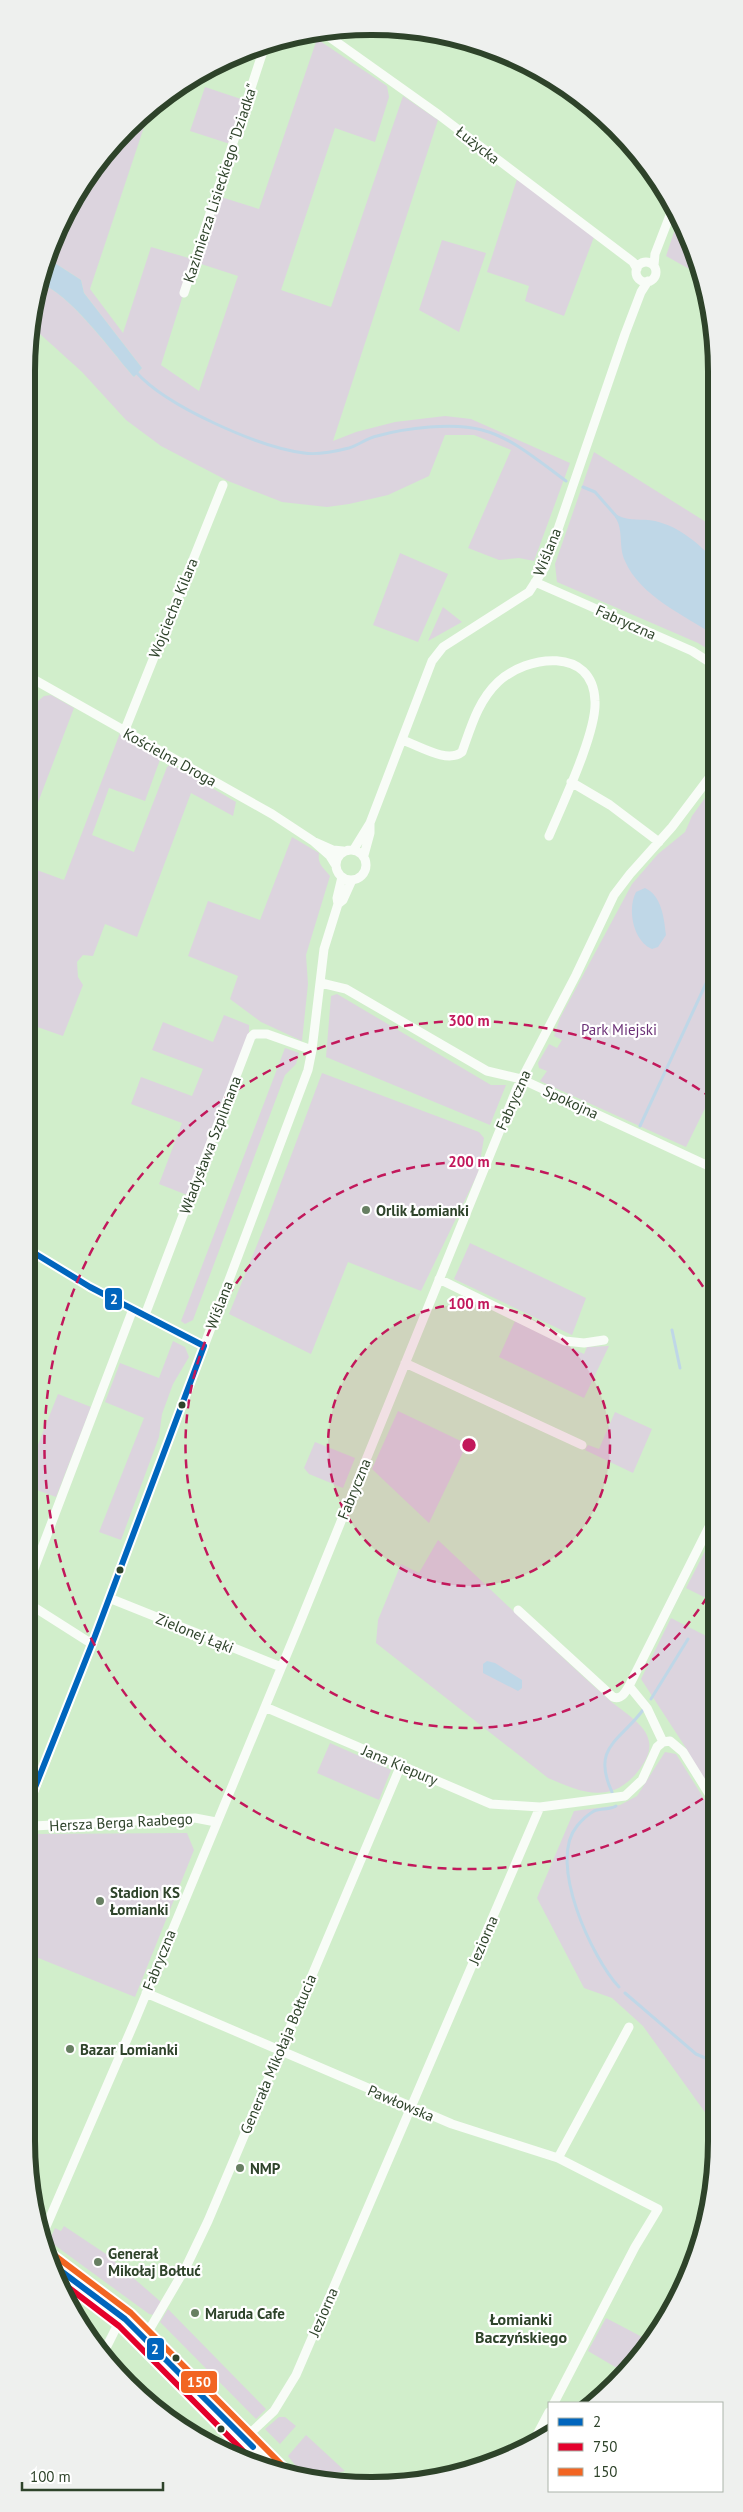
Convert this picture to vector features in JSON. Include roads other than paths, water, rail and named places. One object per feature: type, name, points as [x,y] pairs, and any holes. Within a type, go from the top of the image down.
[{"type":"street","name":"Łużycka","points":[[330,38],[439,115],[642,264]]},
{"type":"street","name":"Kazimierza Lisieckiego \"Dziadka\"","points":[[184,293],[262,53]]},
{"type":"street","points":[[642,264],[655,254],[670,216]]},
{"type":"street","points":[[642,264],[656,274],[653,279],[644,280],[642,264]]},
{"type":"street","name":"Wiślana","points":[[354,849],[370,822],[432,661],[443,646],[522,597],[535,582],[545,566],[644,280]]},
{"type":"street","name":"Wojciecha Kilara","points":[[124,732],[223,485]]},
{"type":"street","name":"Fabryczna","points":[[535,582],[692,651],[708,661]]},
{"type":"street","points":[[402,740],[448,756],[458,755],[462,752],[478,710],[498,682],[511,672],[530,664],[560,660],[575,666],[585,675],[595,698],[593,719],[571,782],[549,836]]},
{"type":"street","name":"Kościelna Droga","points":[[35,680],[272,814],[313,841],[330,856],[335,864]]},
{"type":"street","name":"Fabryczna","points":[[46,2227],[265,1707],[522,1079],[576,975],[614,896],[630,874],[659,842],[708,778]]},
{"type":"street","points":[[571,782],[610,805],[659,842]]},
{"type":"street","name":"Wiślana","points":[[364,855],[370,833],[370,822]]},
{"type":"street","name":"Kościelna Droga","points":[[313,841],[333,850],[343,851]]},
{"type":"street","points":[[354,849],[364,855],[366,861],[365,872],[352,880],[342,878],[335,864],[343,851],[354,849]]},
{"type":"street","name":"Wiślana","points":[[35,1788],[92,1644],[308,1070],[324,949],[338,904],[337,898],[342,878]]},
{"type":"street","name":"Wiślana","points":[[338,904],[343,900],[352,880]]},
{"type":"street","name":"Spokojna","points":[[321,983],[346,989],[487,1072],[522,1079],[708,1166]]},
{"type":"street","name":"Władysława Szpilmana","points":[[145,1315],[251,1037],[254,1034],[267,1034],[312,1050]]},
{"type":"street","points":[[35,1254],[62,1272],[204,1346]]},
{"type":"street","points":[[439,1279],[565,1341],[604,1340]]},
{"type":"street","points":[[35,1566],[133,1309]]},
{"type":"street","points":[[405,1363],[582,1445]]},
{"type":"street","points":[[518,1610],[613,1697],[619,1698],[629,1686],[708,1529]]},
{"type":"street","name":"Zielonej Łąki","points":[[109,1598],[281,1667]]},
{"type":"street","points":[[35,1608],[92,1644]]},
{"type":"street","points":[[629,1686],[647,1708],[662,1742]]},
{"type":"street","name":"Jana Kiepury","points":[[265,1707],[491,1804],[540,1808]]},
{"type":"street","points":[[540,1808],[625,1796],[642,1780],[657,1748],[662,1742],[670,1741],[683,1752],[708,1792]]},
{"type":"street","name":"Generała Mikołaja Bołtucia","points":[[144,2337],[166,2302],[208,2221],[401,1765]]},
{"type":"street","name":"Jeziorna","points":[[244,2438],[274,2411],[296,2375],[540,1808]]},
{"type":"street","name":"Hersza Berga Raabego","points":[[35,1826],[195,1818],[216,1822]]},
{"type":"street","name":"Pawłowska","points":[[146,1993],[452,2124],[558,2158],[658,2209],[635,2247],[555,2402]]},
{"type":"street","points":[[558,2158],[629,2027]]},
{"type":"street","points":[[64,2276],[125,2319],[266,2460]]},
{"type":"street","points":[[107,2347],[115,2330],[125,2319]]},
{"type":"street","points":[[538,2433],[548,2414]]},
{"type":"street","points":[[248,2453],[253,2447]]},
{"type":"water","points":[[53,262],[81,280],[84,293],[142,368],[134,377],[77,310],[45,286]]},
{"type":"water","points":[[617,515],[650,520],[672,527],[694,541],[708,554],[708,631],[664,604],[641,585],[625,561],[618,522],[615,517]]},
{"type":"water","points":[[645,888],[659,902],[666,935],[658,947],[652,949],[640,939],[636,932],[632,915],[633,899],[636,892]]},
{"type":"water","points":[[487,1661],[495,1663],[522,1680],[522,1688],[518,1691],[483,1673],[483,1664]]},
{"type":"waterway","points":[[136,372],[150,385],[190,411],[239,434],[285,449],[304,453],[326,452],[349,448],[373,437],[388,433],[429,427],[458,426],[482,430],[505,439],[566,481]]},
{"type":"waterway","points":[[583,487],[595,492],[617,517]]},
{"type":"waterway","points":[[640,1126],[708,979]]},
{"type":"waterway","points":[[672,1330],[680,1368]]},
{"type":"waterway","points":[[651,1699],[688,1639]]},
{"type":"waterway","points":[[612,1792],[606,1777],[605,1765],[607,1754],[611,1746],[643,1710]]},
{"type":"waterway","points":[[616,1806],[594,1811],[577,1826],[569,1842],[567,1862],[570,1885],[586,1933],[597,1955],[619,1987]]},
{"type":"waterway","points":[[625,1993],[696,2054],[708,2059]]},
{"type":"place","name":"Orlik Łomianki","points":[[366,1210]]},
{"type":"place","name":"Stadion KS Łomianki","points":[[100,1901]]},
{"type":"place","name":"Bazar Lomianki","points":[[70,2049]]},
{"type":"place","name":"NMP","points":[[240,2168]]},
{"type":"place","name":"Generał Mikołaj Bołtuć","points":[[98,2262]]},
{"type":"place","name":"Maruda Cafe","points":[[195,2313]]},
{"type":"district","name":"Łomianki Baczyńskiego","points":[[521,2328]]},
{"type":"park label","name":"Park Miejski","points":[[619,1029]]}]
